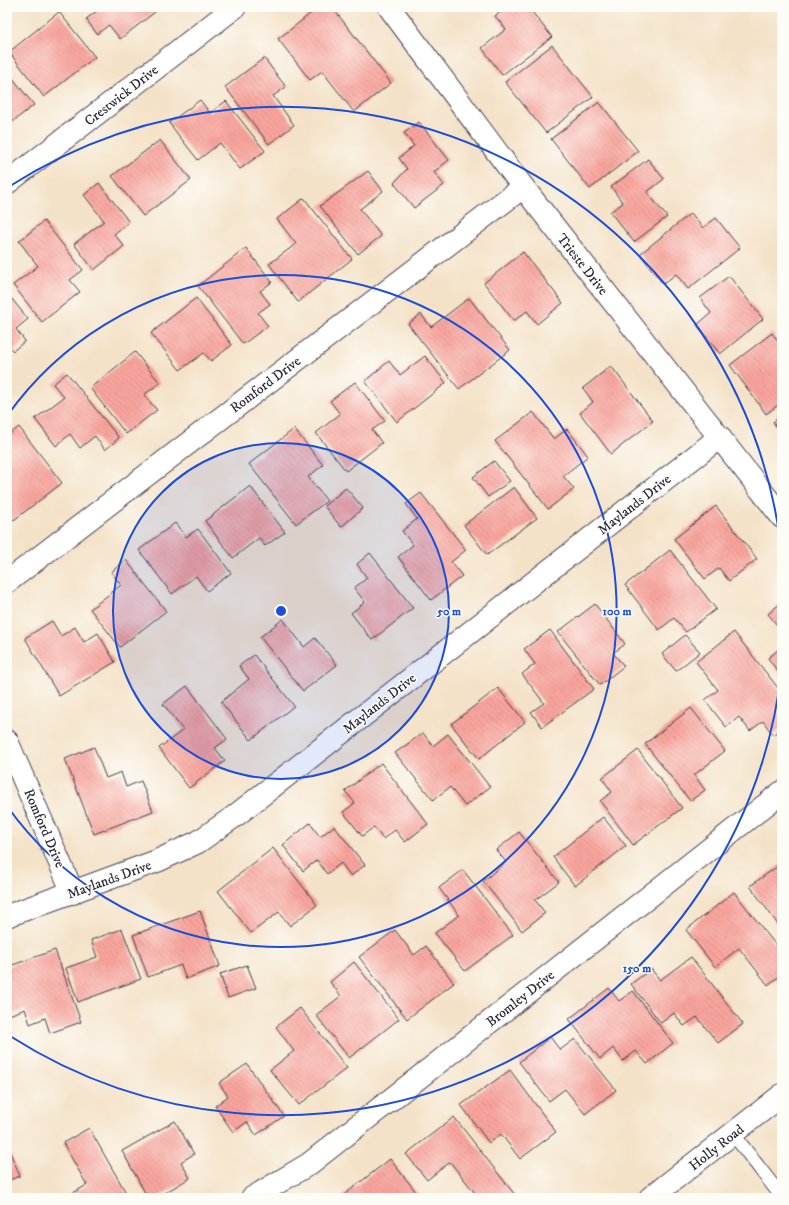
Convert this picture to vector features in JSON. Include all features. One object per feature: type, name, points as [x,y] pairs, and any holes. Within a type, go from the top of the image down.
[{"type":"street","name":"Crestwick Drive","points":[[7,183],[235,7]]},
{"type":"street","name":"Trieste Drive","points":[[389,7],[523,187],[782,517]]},
{"type":"street","name":"Romford Drive","points":[[7,582],[523,187]]},
{"type":"street","name":"Maylands Drive","points":[[7,916],[157,861],[198,842],[720,437]]},
{"type":"street","name":"Romford Drive","points":[[7,741],[73,893]]},
{"type":"street","name":"Bromley Drive","points":[[252,1198],[309,1164],[782,792]]},
{"type":"street","name":"Holly Road","points":[[650,1198],[782,1095]]},
{"type":"lane","points":[[733,1134],[782,1197]]},
{"type":"building","points":[[93,7],[151,7],[155,12],[120,39],[109,25],[97,34],[86,19],[97,11]]},
{"type":"building","points":[[319,7],[332,7],[391,83],[354,112],[322,71],[310,80],[278,39]]},
{"type":"building","points":[[507,7],[528,7],[552,37],[502,75],[482,48],[506,29],[495,16]]},
{"type":"building","points":[[59,12],[95,57],[44,97],[9,52]]},
{"type":"building","points":[[552,45],[593,97],[546,133],[505,82]]},
{"type":"building","points":[[264,58],[286,87],[273,96],[294,125],[269,144],[225,87]]},
{"type":"building","points":[[7,71],[34,105],[7,126]]},
{"type":"building","points":[[200,100],[210,113],[226,101],[265,151],[240,169],[220,143],[198,160],[169,123]]},
{"type":"building","points":[[599,102],[638,151],[590,189],[551,139]]},
{"type":"building","points":[[419,122],[449,160],[434,172],[444,185],[414,208],[394,183],[407,169],[399,158],[414,146],[404,133]]},
{"type":"building","points":[[160,140],[191,180],[143,216],[112,176]]},
{"type":"building","points":[[648,159],[664,179],[647,192],[667,217],[634,242],[610,212],[623,203],[611,187]]},
{"type":"building","points":[[368,171],[383,191],[360,209],[381,236],[358,254],[320,206]]},
{"type":"building","points":[[99,183],[129,222],[114,234],[124,246],[94,270],[74,244],[104,221],[84,195]]},
{"type":"building","points":[[304,198],[352,259],[298,302],[269,264],[296,244],[277,219]]},
{"type":"building","points":[[691,213],[703,228],[716,218],[740,248],[688,289],[676,274],[663,284],[640,254]]},
{"type":"building","points":[[44,221],[83,270],[70,280],[80,292],[42,322],[13,285],[38,266],[19,241]]},
{"type":"building","points":[[246,248],[272,282],[260,291],[270,304],[258,313],[268,326],[243,344],[198,286]]},
{"type":"building","points":[[523,252],[563,303],[537,324],[527,311],[514,321],[484,283]]},
{"type":"building","points":[[729,276],[763,319],[720,354],[697,325],[711,313],[700,298]]},
{"type":"building","points":[[7,293],[28,319],[16,329],[25,341],[13,351],[7,344]]},
{"type":"building","points":[[196,298],[232,345],[211,361],[204,353],[180,370],[151,333]]},
{"type":"building","points":[[469,298],[510,350],[459,389],[408,324],[421,314],[431,327]]},
{"type":"building","points":[[772,333],[782,346],[782,402],[766,414],[730,365]]},
{"type":"building","points":[[135,352],[160,383],[144,395],[157,410],[126,434],[90,388]]},
{"type":"building","points":[[425,356],[446,383],[397,422],[365,381],[389,361],[400,375]]},
{"type":"building","points":[[611,366],[653,421],[611,454],[580,413],[593,402],[583,388]]},
{"type":"building","points":[[67,373],[119,438],[105,450],[95,436],[80,448],[70,434],[56,446],[35,419],[64,397],[53,384]]},
{"type":"building","points":[[355,382],[385,421],[372,430],[382,443],[346,471],[316,433],[340,414],[330,401]]},
{"type":"building","points":[[533,412],[554,439],[567,429],[588,456],[563,476],[574,489],[548,509],[495,441]]},
{"type":"building","points":[[782,415],[782,434],[773,422]]},
{"type":"building","points":[[19,427],[62,483],[14,520],[7,511],[7,436]]},
{"type":"building","points":[[294,429],[323,465],[308,477],[327,501],[296,524],[249,464]]},
{"type":"building","points":[[494,461],[510,481],[488,497],[473,477]]},
{"type":"building","points":[[250,486],[285,532],[265,546],[259,538],[233,558],[205,521]]},
{"type":"building","points":[[514,487],[537,518],[487,555],[464,525]]},
{"type":"building","points":[[346,488],[363,508],[341,527],[324,506]]},
{"type":"building","points":[[421,493],[466,550],[451,562],[462,576],[431,600],[398,557],[413,545],[402,531],[417,519],[406,504]]},
{"type":"building","points":[[716,506],[757,559],[729,581],[719,568],[705,579],[674,539]]},
{"type":"building","points":[[175,523],[186,537],[198,529],[231,573],[207,591],[196,576],[172,594],[139,550]]},
{"type":"building","points":[[670,550],[716,609],[686,632],[674,618],[659,630],[625,585]]},
{"type":"building","points":[[370,553],[413,608],[372,640],[351,613],[365,602],[354,588],[367,578],[357,564]]},
{"type":"building","points":[[126,560],[166,611],[120,647],[90,609],[121,585],[111,572]]},
{"type":"building","points":[[782,602],[782,631],[768,614]]},
{"type":"building","points":[[595,604],[625,644],[613,653],[624,666],[600,685],[558,632]]},
{"type":"building","points":[[283,619],[304,647],[315,638],[337,665],[303,691],[260,637]]},
{"type":"building","points":[[52,621],[61,636],[75,627],[84,642],[98,633],[115,662],[59,696],[25,638]]},
{"type":"building","points":[[550,630],[594,689],[542,727],[531,712],[544,703],[522,674],[535,664],[524,649]]},
{"type":"building","points":[[734,632],[782,693],[782,728],[773,735],[763,721],[750,731],[739,717],[726,727],[705,700],[718,690],[696,662]]},
{"type":"building","points":[[685,635],[700,652],[676,671],[662,654]]},
{"type":"building","points":[[782,647],[782,677],[768,658]]},
{"type":"building","points":[[254,655],[294,706],[251,740],[221,702],[249,679],[239,666]]},
{"type":"building","points":[[187,686],[227,739],[215,748],[225,761],[189,788],[159,748],[183,730],[163,704]]},
{"type":"building","points":[[498,688],[525,722],[479,759],[451,724]]},
{"type":"building","points":[[691,708],[725,751],[694,775],[705,790],[690,801],[645,744]]},
{"type":"building","points":[[423,733],[433,746],[448,734],[490,787],[465,806],[450,787],[433,800],[395,753]]},
{"type":"building","points":[[94,747],[106,778],[121,772],[126,787],[141,781],[153,811],[94,834],[65,759]]},
{"type":"building","points":[[638,750],[682,808],[633,845],[600,801],[612,792],[602,778]]},
{"type":"building","points":[[381,763],[428,824],[405,842],[395,830],[383,839],[374,827],[362,836],[343,812],[355,803],[345,791]]},
{"type":"building","points":[[603,817],[626,846],[575,886],[553,857]]},
{"type":"building","points":[[310,823],[320,837],[334,826],[365,865],[351,876],[341,863],[327,874],[317,860],[303,871],[283,845]]},
{"type":"building","points":[[519,832],[559,882],[535,900],[545,913],[522,931],[483,881],[506,862],[496,850]]},
{"type":"building","points":[[273,848],[317,905],[290,926],[279,912],[251,933],[218,891]]},
{"type":"building","points":[[782,863],[782,930],[750,886]]},
{"type":"building","points":[[463,870],[513,935],[465,971],[435,933],[459,915],[439,888]]},
{"type":"building","points":[[734,892],[782,953],[782,974],[768,985],[739,948],[715,967],[686,930]]},
{"type":"building","points":[[200,911],[220,966],[186,979],[181,965],[148,977],[133,935]]},
{"type":"building","points":[[122,929],[141,979],[78,1002],[66,968],[97,957],[91,940]]},
{"type":"building","points":[[395,930],[414,955],[426,946],[454,983],[407,1019],[359,957]]},
{"type":"building","points":[[55,950],[81,1022],[50,1033],[45,1018],[30,1024],[25,1009],[9,1015],[7,1008],[7,967]]},
{"type":"building","points":[[691,957],[743,1024],[718,1043],[697,1017],[684,1026],[674,1013],[661,1023],[631,984],[651,969],[660,980]]},
{"type":"building","points":[[354,962],[399,1019],[349,1058],[316,1015],[341,996],[330,982]]},
{"type":"building","points":[[247,965],[256,988],[228,998],[220,974]]},
{"type":"building","points":[[609,988],[619,1001],[633,991],[673,1043],[647,1064],[636,1051],[623,1061],[613,1048],[600,1059],[569,1019]]},
{"type":"building","points":[[300,1008],[347,1068],[299,1105],[270,1070],[294,1051],[276,1027]]},
{"type":"building","points":[[550,1037],[560,1050],[575,1039],[616,1090],[585,1114],[565,1089],[549,1101],[519,1062]]},
{"type":"building","points":[[247,1064],[284,1116],[256,1135],[247,1122],[233,1132],[215,1106],[228,1096],[219,1083]]},
{"type":"building","points":[[510,1070],[556,1132],[520,1159],[501,1134],[489,1143],[461,1105]]},
{"type":"building","points":[[454,1117],[515,1195],[512,1198],[479,1198],[450,1162],[427,1180],[406,1154]]},
{"type":"building","points":[[175,1121],[194,1154],[181,1162],[190,1178],[156,1198],[148,1198],[122,1151]]},
{"type":"building","points":[[89,1128],[129,1198],[64,1198],[87,1185],[63,1143]]},
{"type":"building","points":[[7,1145],[20,1176],[7,1181]]},
{"type":"building","points":[[390,1159],[421,1198],[340,1198]]}]
